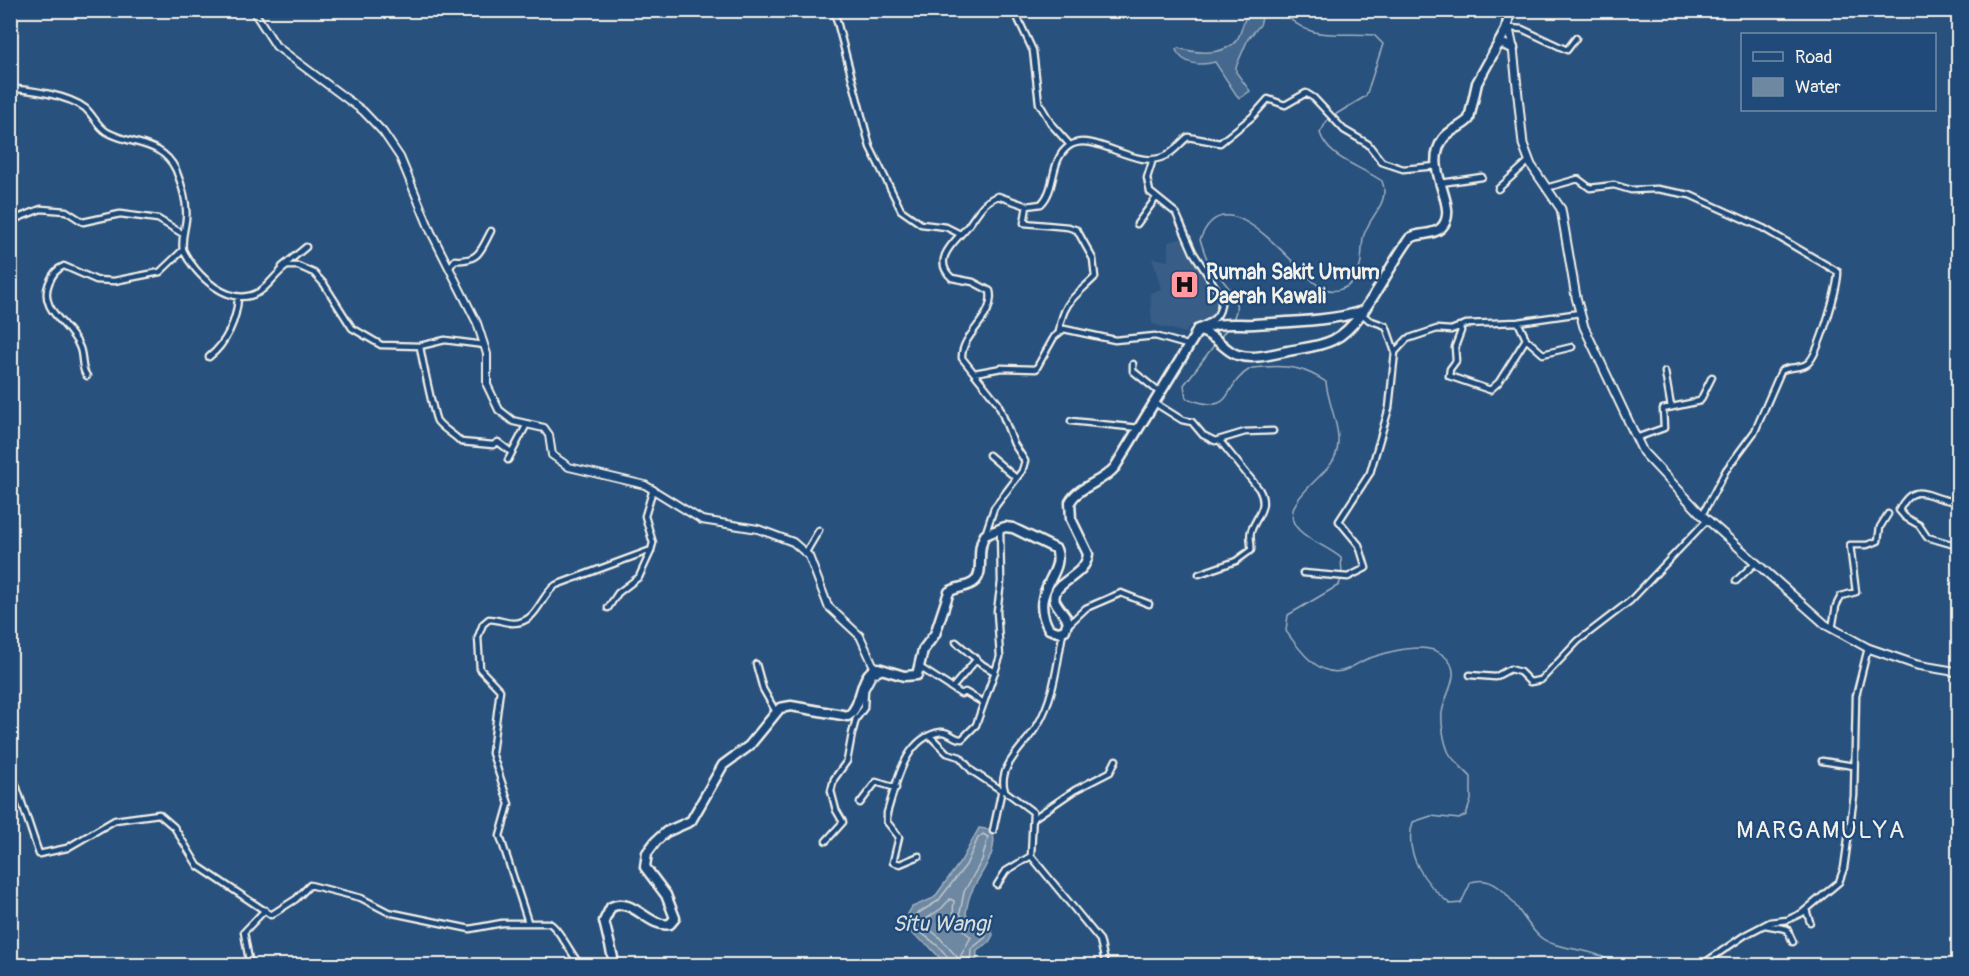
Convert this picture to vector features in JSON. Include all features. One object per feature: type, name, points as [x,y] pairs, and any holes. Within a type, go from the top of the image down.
[{"type":"highway","points":[[1197,334],[1216,337],[1231,352],[1258,357],[1325,343],[1349,328],[1388,276],[1410,238],[1434,232],[1446,222],[1449,207],[1439,184],[1438,151],[1442,140],[1469,119],[1477,83],[1509,26],[1510,10]]},
{"type":"highway","points":[[1500,43],[1513,48]]},
{"type":"highway","points":[[615,966],[604,927],[608,911],[616,905],[624,906],[663,925],[674,921],[673,907],[647,871],[645,861],[647,852],[660,836],[691,821],[723,765],[749,746],[776,712],[791,706],[848,716],[857,706],[866,678],[875,669],[910,677],[917,675],[921,668],[923,650],[935,634],[949,592],[973,583],[978,576],[978,549],[985,535],[1000,528],[1019,530],[1056,549],[1058,561],[1043,592],[1043,610],[1049,629],[1065,629],[1067,618],[1055,601],[1055,593],[1060,585],[1083,569],[1088,554],[1071,519],[1070,502],[1078,492],[1110,473],[1155,403],[1187,345],[1197,334],[1219,324],[1254,324],[1342,316],[1361,311]]},
{"type":"main road","points":[[253,10],[276,46],[363,111],[383,132],[400,157],[420,208],[477,322],[487,360],[487,385],[499,410],[507,418],[546,429],[552,455],[563,464],[653,489],[702,520],[776,533],[806,552],[828,606],[863,640],[875,669]]},
{"type":"main road","points":[[1509,26],[1519,117],[1529,161],[1564,216],[1580,313],[1636,438],[1657,470],[1704,518],[1832,629],[1868,648],[1917,665],[1959,672]]},
{"type":"street","points":[[834,10],[870,147],[901,210],[921,224],[946,227],[960,234]]},
{"type":"street","points":[[1014,10],[1034,51],[1039,103],[1052,125],[1070,145]]},
{"type":"street","points":[[1509,26],[1523,29],[1567,50],[1576,38]]},
{"type":"street","points":[[10,89],[45,93],[78,105],[86,109],[106,132],[141,142],[167,154],[175,169],[187,211],[183,250],[209,282],[238,298],[260,291],[287,261],[306,248]]},
{"type":"street","points":[[985,535],[994,508],[1016,478],[1025,461],[1014,444],[998,403],[962,358],[962,350],[986,314],[991,297],[990,291],[983,286],[952,278],[947,271],[946,250],[983,205],[996,197],[1027,206],[1037,206],[1045,201],[1057,162],[1070,145],[1086,142],[1121,154],[1153,159],[1167,155],[1188,137],[1220,143],[1244,125],[1269,98],[1285,105],[1304,93],[1309,93],[1338,124],[1368,144],[1377,158],[1385,164],[1402,169],[1437,166]]},
{"type":"street","points":[[1153,159],[1147,184],[1156,198],[1176,213],[1193,252],[1221,296],[1214,321],[1196,328],[1197,334]]},
{"type":"street","points":[[1498,189],[1529,161]]},
{"type":"street","points":[[1439,184],[1482,177]]},
{"type":"street","points":[[1470,675],[1495,677],[1510,669],[1520,672],[1530,682],[1541,680],[1578,641],[1630,601],[1704,518],[1726,470],[1755,431],[1782,370],[1802,366],[1811,360],[1823,334],[1838,272],[1763,228],[1685,194],[1657,189],[1629,190],[1614,185],[1590,188],[1578,179],[1546,188]]},
{"type":"street","points":[[1137,224],[1156,198]]},
{"type":"street","points":[[974,373],[1002,368],[1036,369],[1059,332],[1065,307],[1073,295],[1095,277],[1096,266],[1077,230],[1024,223],[1027,206]]},
{"type":"street","points":[[10,221],[41,209],[66,212],[83,222],[120,214],[158,219],[183,234]]},
{"type":"street","points":[[450,267],[455,260],[469,261],[475,258],[491,231]]},
{"type":"street","points":[[87,376],[83,371],[81,349],[77,340],[47,302],[46,289],[55,272],[64,266],[96,280],[114,281],[160,272],[183,250]]},
{"type":"street","points":[[280,271],[291,266],[314,273],[324,284],[352,328],[366,338],[385,346],[420,346],[442,340],[484,345]]},
{"type":"street","points":[[209,357],[215,353],[234,321],[238,298]]},
{"type":"street","points":[[1303,573],[1346,577],[1363,571],[1366,565],[1358,543],[1342,528],[1340,518],[1370,473],[1390,405],[1395,352],[1386,326],[1369,320],[1361,311]]},
{"type":"street","points":[[1395,352],[1407,339],[1436,329],[1451,330],[1459,326],[1518,322],[1580,313]]},
{"type":"street","points":[[1518,322],[1526,339],[1544,354],[1572,347]]},
{"type":"street","points":[[1459,326],[1461,332],[1454,350],[1456,361],[1449,370],[1449,376],[1490,390],[1500,382],[1526,339]]},
{"type":"street","points":[[1059,332],[1070,329],[1115,340],[1155,336],[1187,345]]},
{"type":"street","points":[[420,346],[429,384],[432,412],[439,424],[448,432],[456,435],[461,442],[494,445],[498,442],[512,452]]},
{"type":"street","points":[[1133,364],[1133,371],[1160,393]]},
{"type":"street","points":[[1665,372],[1671,407]]},
{"type":"street","points":[[1636,438],[1664,428],[1662,411],[1700,401],[1712,377]]},
{"type":"street","points":[[1155,403],[1182,420],[1192,422],[1208,439],[1220,441],[1245,432],[1273,431]]},
{"type":"street","points":[[1071,420],[1139,428]]},
{"type":"street","points":[[508,460],[526,424]]},
{"type":"street","points":[[1199,574],[1236,561],[1251,550],[1250,532],[1263,511],[1263,495],[1220,441]]},
{"type":"street","points":[[989,455],[1016,478]]},
{"type":"street","points":[[608,608],[618,593],[639,577],[652,549],[645,516],[653,489]]},
{"type":"street","points":[[1959,501],[1947,502],[1927,494],[1912,493],[1899,510],[1905,517],[1919,525],[1927,537],[1959,546]]},
{"type":"street","points":[[1832,629],[1836,606],[1841,596],[1856,592],[1850,545],[1867,545],[1878,541],[1881,525],[1888,514]]},
{"type":"street","points":[[919,856],[900,864],[894,862],[899,837],[888,825],[886,818],[908,755],[930,736],[947,732],[956,739],[963,739],[976,724],[1001,652],[997,611],[1001,582],[1000,528]]},
{"type":"street","points":[[806,552],[819,530]]},
{"type":"street","points":[[528,922],[500,836],[509,804],[492,753],[492,736],[501,692],[497,683],[479,667],[480,631],[489,619],[512,623],[522,621],[539,609],[548,591],[556,585],[652,549]]},
{"type":"street","points":[[1736,581],[1755,563]]},
{"type":"street","points":[[993,831],[1009,764],[1037,726],[1050,699],[1065,629],[1086,608],[1121,593],[1149,604]]},
{"type":"street","points":[[956,642],[976,660],[995,672]]},
{"type":"street","points":[[1700,966],[1745,935],[1765,925],[1787,920],[1806,910],[1837,885],[1843,873],[1854,803],[1856,696],[1868,648]]},
{"type":"street","points":[[952,688],[976,660]]},
{"type":"street","points":[[756,664],[763,689],[776,712]]},
{"type":"street","points":[[921,668],[952,688],[982,702]]},
{"type":"street","points":[[826,841],[842,824],[831,791],[849,756],[856,719],[864,708],[866,688],[873,675],[886,670]]},
{"type":"street","points":[[930,736],[947,753],[958,756],[972,771],[1032,809],[1034,818],[1031,856],[1103,944],[1107,966]]},
{"type":"street","points":[[1034,818],[1071,792],[1110,772],[1116,760]]},
{"type":"street","points":[[1822,761],[1854,766]]},
{"type":"street","points":[[10,767],[39,854],[45,855],[67,848],[115,820],[159,814],[174,827],[198,866],[274,914],[313,885],[361,898],[388,912],[470,929],[495,923],[552,924],[581,966]]},
{"type":"street","points":[[860,803],[876,782],[896,788]]},
{"type":"street","points":[[997,885],[1006,871],[1031,856]]},
{"type":"street","points":[[250,966],[244,932],[265,910]]},
{"type":"street","points":[[1806,910],[1810,922]]},
{"type":"street","points":[[1765,925],[1786,927],[1793,942]]},
{"type":"shaded area","points":[[1248,11],[1259,11],[1263,15],[1260,25],[1248,39],[1236,67],[1236,72],[1250,91],[1239,99],[1215,62],[1193,63],[1183,59],[1176,50],[1178,48],[1210,52],[1226,48],[1238,38]]},
{"type":"shaded area","name":"Rumah Sakit Umum Daerah Kawali","points":[[1183,238],[1220,301],[1213,320],[1191,325],[1185,333],[1152,324],[1150,293],[1161,289],[1152,258],[1168,261],[1168,242]]},
{"type":"water","name":"Situ Wangi","points":[[979,828],[992,830],[993,846],[988,862],[970,896],[966,914],[970,921],[989,924],[993,935],[989,942],[977,951],[976,965],[946,965],[929,946],[912,934],[908,914],[912,907],[934,898],[961,861]]},
{"type":"waterway","points":[[1232,321],[1236,312],[1234,297],[1209,263],[1200,240],[1212,222],[1226,216],[1242,220],[1260,231],[1319,286],[1329,290],[1338,290],[1348,286],[1358,274],[1363,238],[1384,197],[1382,181],[1338,156],[1324,142],[1320,133],[1328,119],[1366,96],[1383,44],[1374,35],[1313,32],[1292,21],[1281,10]]},
{"type":"waterway","points":[[1220,338],[1228,327]]},
{"type":"waterway","points":[[1215,344],[1184,385],[1186,398],[1202,403],[1221,402],[1241,376],[1255,368],[1296,368],[1311,373],[1326,382],[1337,431],[1337,450],[1329,466],[1297,501],[1293,511],[1293,521],[1304,534],[1341,558],[1342,574]]},
{"type":"waterway","points":[[1341,579],[1339,585],[1288,615],[1286,631],[1310,660],[1325,670],[1333,672],[1349,669],[1367,659],[1385,653],[1426,648],[1443,655],[1453,668],[1452,682],[1442,713],[1442,728],[1449,753],[1471,777],[1471,800],[1466,815],[1459,819],[1431,816],[1413,822],[1411,846],[1418,868],[1425,878],[1450,904],[1461,903],[1471,882],[1483,880],[1493,883],[1510,898],[1539,936],[1556,945],[1598,955],[1616,966]]},
{"type":"place","name":"Rumah Sakit Umum Daerah Kawali","points":[[1185,284]]},
{"type":"district","name":"MARGAMULYA","points":[[1821,830]]}]
